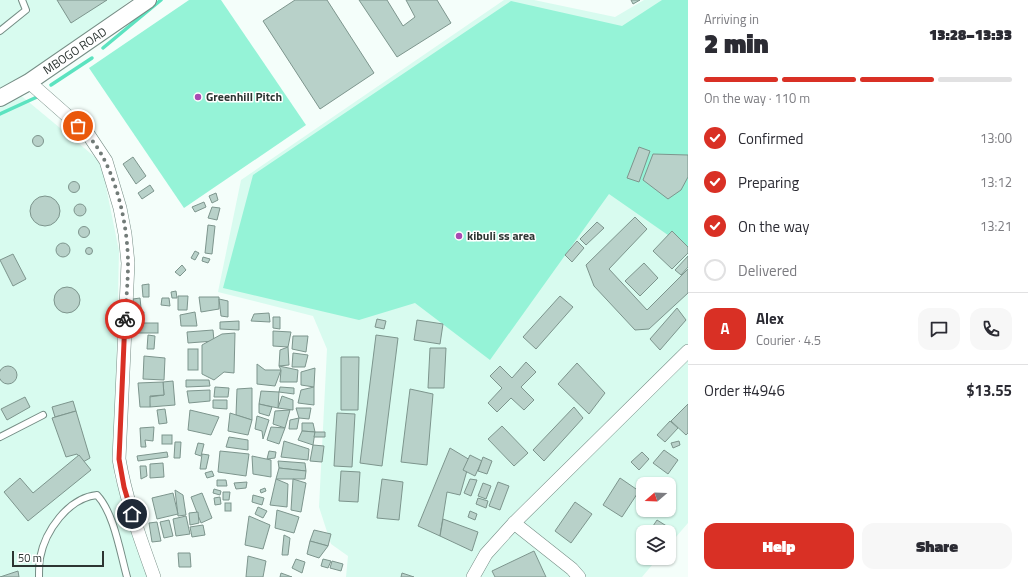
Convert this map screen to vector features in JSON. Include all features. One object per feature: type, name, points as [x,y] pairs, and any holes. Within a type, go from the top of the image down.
[{"type":"street","name":"MBOGO ROAD","points":[[0,98],[29,82],[148,0]]},
{"type":"street","points":[[29,82],[88,134],[106,161],[120,208],[125,234],[128,263],[119,459],[124,487],[136,528],[154,577]]},
{"type":"street","points":[[473,577],[486,554],[514,523],[688,351]]},
{"type":"street","points":[[514,523],[572,569],[579,577]]},
{"type":"lane","points":[[0,31],[26,10],[22,0]]},
{"type":"lane","points":[[0,437],[43,415]]},
{"type":"lane","points":[[39,577],[40,558],[55,523],[62,514],[77,502],[87,496],[97,495],[103,502],[109,516],[127,577]]},
{"type":"shaded area","points":[[0,0],[131,0],[13,89],[101,162],[119,251],[114,475],[148,577],[0,577]]},
{"type":"shaded area","name":"kibuli ss area","points":[[504,0],[534,0],[615,17],[644,0],[688,0],[688,523],[676,537],[676,525],[636,525],[636,565],[652,565],[642,577],[346,577],[348,556],[331,544],[319,507],[327,349],[313,316],[218,292],[241,180]]},
{"type":"green space","name":"Greenhill Pitch","points":[[189,0],[221,0],[306,125],[184,208],[89,68]]},
{"type":"green space","points":[[662,0],[688,0],[688,249],[609,194],[490,360],[415,303],[359,320],[223,288],[253,175],[511,1],[622,26]]},
{"type":"building","points":[[57,0],[107,0],[71,23]]},
{"type":"building","points":[[295,0],[327,0],[374,73],[320,109],[263,21]]},
{"type":"building","points":[[359,0],[387,0],[403,26],[415,17],[406,0],[437,0],[451,23],[397,57]]},
{"type":"building","points":[[631,0],[640,0],[633,4]]},
{"type":"building","points":[[36,136],[40,136],[42,137],[42,145],[36,146],[33,143],[33,139]]},
{"type":"building","points":[[639,147],[650,151],[639,182],[627,178]]},
{"type":"building","points":[[653,154],[688,155],[688,177],[681,190],[668,199],[643,180]]},
{"type":"building","points":[[133,157],[146,176],[136,184],[123,164]]},
{"type":"building","points":[[74,181],[78,183],[80,187],[78,191],[74,193],[70,191],[68,187],[70,183]]},
{"type":"building","points":[[150,185],[154,191],[142,199],[138,193]]},
{"type":"building","points":[[216,193],[218,200],[212,203],[209,196]]},
{"type":"building","points":[[45,196],[56,200],[60,211],[56,222],[45,226],[34,222],[30,211],[34,200]]},
{"type":"building","points":[[204,202],[206,207],[195,212],[192,207]]},
{"type":"building","points":[[80,204],[84,206],[86,210],[84,214],[80,216],[76,214],[74,210],[76,206]]},
{"type":"building","points":[[212,207],[220,208],[217,220],[208,218]]},
{"type":"building","points":[[635,217],[647,229],[609,269],[647,310],[688,269],[688,293],[649,329],[635,330],[594,286],[586,265]]},
{"type":"building","points":[[597,222],[604,228],[586,245],[580,239]]},
{"type":"building","points":[[208,225],[215,226],[212,254],[205,253]]},
{"type":"building","points":[[82,227],[86,227],[88,228],[88,236],[82,237],[79,234],[79,230]]},
{"type":"building","points":[[672,231],[688,247],[688,253],[672,269],[653,251]]},
{"type":"building","points":[[577,241],[584,248],[572,262],[565,255]]},
{"type":"building","points":[[60,243],[66,243],[70,247],[70,253],[66,257],[60,257],[56,253],[56,247]]},
{"type":"building","points":[[89,248],[92,251],[89,254],[86,251]]},
{"type":"building","points":[[195,251],[199,253],[195,260],[191,258]]},
{"type":"building","points":[[13,254],[26,279],[13,286],[0,260]]},
{"type":"building","points":[[688,256],[688,267],[681,275],[675,270]]},
{"type":"building","points":[[203,257],[210,259],[208,263],[202,261]]},
{"type":"building","points":[[644,263],[658,278],[640,296],[625,281]]},
{"type":"building","points":[[182,265],[186,270],[180,276],[175,272]]},
{"type":"building","points":[[149,284],[149,297],[143,297],[142,285]]},
{"type":"building","points":[[67,287],[76,291],[80,300],[76,309],[67,313],[58,309],[54,300],[58,291]]},
{"type":"building","points":[[176,291],[177,298],[172,298],[171,292]]},
{"type":"building","points":[[178,296],[188,296],[187,310],[178,310]]},
{"type":"building","points":[[560,296],[573,307],[536,349],[523,337]]},
{"type":"building","points":[[199,297],[219,297],[219,309],[201,312]]},
{"type":"building","points":[[140,298],[141,308],[134,309],[133,299]]},
{"type":"building","points":[[162,298],[169,298],[170,306],[161,305]]},
{"type":"building","points":[[219,299],[228,301],[228,317],[221,316]]},
{"type":"building","points":[[677,308],[686,320],[660,350],[650,339]]},
{"type":"building","points":[[135,311],[144,312],[143,322],[134,322]]},
{"type":"building","points":[[195,312],[197,326],[181,326],[180,315]]},
{"type":"building","points":[[269,313],[270,322],[251,321],[254,314]]},
{"type":"building","points":[[273,317],[280,317],[280,329],[273,328]]},
{"type":"building","points":[[377,319],[386,321],[384,329],[375,327]]},
{"type":"building","points":[[417,320],[443,324],[440,344],[414,340]]},
{"type":"building","points":[[239,321],[239,330],[220,329],[220,322]]},
{"type":"building","points":[[137,323],[158,323],[158,333],[137,333]]},
{"type":"building","points":[[213,330],[214,341],[188,343],[187,332]]},
{"type":"building","points":[[273,331],[291,332],[288,347],[273,346]]},
{"type":"building","points":[[235,333],[234,373],[224,372],[214,380],[202,374],[202,345],[222,334]]},
{"type":"building","points":[[148,335],[155,336],[154,349],[147,349]]},
{"type":"building","points":[[376,335],[398,338],[382,466],[360,463]]},
{"type":"building","points":[[293,336],[308,336],[306,352],[292,349]]},
{"type":"building","points":[[288,347],[289,365],[279,366],[280,350]]},
{"type":"building","points":[[430,348],[446,348],[444,388],[428,388]]},
{"type":"building","points":[[188,349],[198,349],[198,370],[188,370]]},
{"type":"building","points":[[293,353],[308,355],[305,367],[292,367]]},
{"type":"building","points":[[144,356],[165,358],[164,380],[143,379]]},
{"type":"building","points":[[341,357],[359,357],[358,410],[341,410]]},
{"type":"building","points":[[526,362],[536,372],[521,387],[534,400],[524,410],[511,398],[497,412],[488,403],[502,388],[490,376],[500,366],[512,378]]},
{"type":"building","points":[[577,363],[605,393],[589,414],[558,384]]},
{"type":"building","points":[[257,364],[265,370],[281,370],[275,386],[257,384]]},
{"type":"building","points":[[8,366],[14,369],[17,375],[14,381],[8,384],[2,381],[-1,375],[2,369]]},
{"type":"building","points":[[279,366],[298,370],[297,382],[280,382],[281,370]]},
{"type":"building","points":[[315,368],[314,387],[301,385],[301,372]]},
{"type":"building","points":[[186,380],[209,380],[210,386],[186,387]]},
{"type":"building","points":[[173,381],[175,405],[150,407],[149,397],[164,395],[163,382]]},
{"type":"building","points":[[163,382],[164,395],[150,396],[150,407],[140,407],[138,383]]},
{"type":"building","points":[[215,387],[229,388],[228,397],[214,397]]},
{"type":"building","points":[[280,387],[294,388],[294,394],[279,392]]},
{"type":"building","points":[[314,387],[314,405],[298,403],[301,390]]},
{"type":"building","points":[[252,388],[252,420],[236,415],[237,389]]},
{"type":"building","points":[[410,389],[433,394],[427,465],[401,462]]},
{"type":"building","points":[[210,390],[210,401],[189,403],[187,391]]},
{"type":"building","points":[[261,391],[279,392],[278,408],[259,404]]},
{"type":"building","points":[[282,396],[293,400],[293,410],[278,408]]},
{"type":"building","points":[[25,397],[30,407],[7,420],[1,409]]},
{"type":"building","points":[[213,400],[227,400],[227,409],[213,408]]},
{"type":"building","points":[[73,401],[76,411],[55,417],[52,407]]},
{"type":"building","points":[[259,404],[272,407],[269,416],[259,413]]},
{"type":"building","points":[[688,404],[688,433],[686,435],[671,421]]},
{"type":"building","points":[[574,407],[583,418],[544,461],[533,450]]},
{"type":"building","points":[[296,408],[311,408],[309,419],[299,418]]},
{"type":"building","points":[[165,409],[167,423],[159,424],[157,410]]},
{"type":"building","points":[[190,410],[219,417],[211,435],[188,430]]},
{"type":"building","points":[[290,410],[285,428],[273,424],[275,411]]},
{"type":"building","points":[[76,411],[90,458],[83,462],[77,454],[66,457],[52,418]]},
{"type":"building","points":[[230,413],[252,420],[248,435],[228,431]]},
{"type":"building","points":[[337,413],[355,414],[352,467],[334,466]]},
{"type":"building","points":[[257,416],[269,420],[263,439],[262,431],[255,429]]},
{"type":"building","points":[[299,418],[297,429],[289,429],[290,420]]},
{"type":"building","points":[[670,421],[678,428],[665,442],[657,435]]},
{"type":"building","points":[[302,423],[313,423],[315,432],[302,431]]},
{"type":"building","points":[[502,426],[528,453],[514,466],[488,439]]},
{"type":"building","points":[[154,427],[153,441],[145,440],[146,447],[141,447],[140,428]]},
{"type":"building","points":[[271,427],[285,428],[279,444],[267,440]]},
{"type":"building","points":[[302,431],[315,432],[313,445],[298,440]]},
{"type":"building","points":[[315,432],[325,432],[325,437],[314,437]]},
{"type":"building","points":[[162,435],[172,435],[172,444],[162,444]]},
{"type":"building","points":[[229,437],[248,440],[248,450],[226,447]]},
{"type":"building","points":[[284,441],[309,449],[308,460],[281,457]]},
{"type":"building","points":[[679,441],[680,445],[673,448],[671,443]]},
{"type":"building","points":[[175,442],[181,442],[180,458],[174,458]]},
{"type":"building","points":[[198,443],[204,444],[201,456],[195,454]]},
{"type":"building","points":[[313,445],[324,446],[322,462],[310,461]]},
{"type":"building","points":[[450,448],[470,460],[460,495],[447,492],[440,536],[418,526]]},
{"type":"building","points":[[664,450],[678,460],[668,474],[653,463]]},
{"type":"building","points":[[220,451],[249,454],[246,476],[218,472]]},
{"type":"building","points":[[269,451],[276,452],[275,458],[267,459]]},
{"type":"building","points":[[167,452],[168,457],[138,461],[137,456]]},
{"type":"building","points":[[642,452],[649,459],[639,470],[631,462]]},
{"type":"building","points":[[202,454],[209,455],[206,469],[200,469]]},
{"type":"building","points":[[79,455],[91,470],[28,521],[4,492],[20,478],[33,493]]},
{"type":"building","points":[[470,455],[482,461],[475,476],[463,470]]},
{"type":"building","points":[[252,456],[271,460],[271,477],[253,474]]},
{"type":"building","points":[[483,457],[492,461],[487,474],[478,471]]},
{"type":"building","points":[[278,461],[305,463],[306,471],[279,468]]},
{"type":"building","points":[[163,463],[164,477],[150,478],[150,464]]},
{"type":"building","points":[[140,466],[146,466],[147,476],[141,479]]},
{"type":"building","points":[[279,468],[306,471],[305,479],[276,479]]},
{"type":"building","points":[[212,471],[214,476],[207,478],[205,473]]},
{"type":"building","points":[[341,471],[360,472],[358,502],[339,501]]},
{"type":"building","points":[[620,478],[636,489],[636,496],[622,517],[603,505]]},
{"type":"building","points":[[276,479],[288,484],[287,507],[270,505]]},
{"type":"building","points":[[293,479],[306,483],[301,512],[291,510]]},
{"type":"building","points":[[382,479],[403,482],[399,520],[377,518]]},
{"type":"building","points":[[470,479],[477,480],[471,496],[464,493]]},
{"type":"building","points":[[217,480],[226,480],[227,486],[217,486]]},
{"type":"building","points":[[247,482],[246,488],[236,489],[234,483]]},
{"type":"building","points":[[498,482],[509,486],[500,510],[489,506]]},
{"type":"building","points":[[483,483],[491,486],[486,499],[478,496]]},
{"type":"building","points":[[265,488],[266,491],[261,493],[260,490]]},
{"type":"building","points":[[214,489],[221,491],[220,495],[213,493]]},
{"type":"building","points":[[175,490],[183,495],[186,515],[178,516]]},
{"type":"building","points":[[223,492],[230,492],[229,500],[223,500]]},
{"type":"building","points":[[173,493],[178,514],[157,519],[152,498]]},
{"type":"building","points":[[202,493],[212,518],[201,523],[191,497]]},
{"type":"building","points":[[253,495],[264,498],[262,505],[252,502]]},
{"type":"building","points":[[220,497],[221,504],[215,505],[214,498]]},
{"type":"building","points":[[478,498],[488,501],[486,508],[476,504]]},
{"type":"building","points":[[575,502],[592,514],[571,543],[555,531]]},
{"type":"building","points":[[225,503],[231,503],[231,511],[225,511]]},
{"type":"building","points":[[258,507],[267,511],[263,518],[255,514]]},
{"type":"building","points":[[277,510],[299,517],[294,533],[275,528]]},
{"type":"building","points":[[470,511],[477,514],[475,520],[468,517]]},
{"type":"building","points":[[198,512],[199,523],[190,525],[189,513]]},
{"type":"building","points":[[186,516],[190,534],[176,536],[173,519]]},
{"type":"building","points":[[249,516],[270,525],[263,549],[245,545]]},
{"type":"building","points":[[443,519],[478,532],[472,551],[440,536]]},
{"type":"building","points":[[169,520],[173,536],[164,538],[160,522]]},
{"type":"building","points":[[657,520],[665,525],[654,525]]},
{"type":"building","points":[[157,522],[161,541],[152,542],[149,523]]},
{"type":"building","points":[[203,525],[205,535],[192,537],[190,527]]},
{"type":"building","points":[[314,530],[331,534],[328,546],[310,541]]},
{"type":"building","points":[[284,535],[290,538],[288,555],[282,555]]},
{"type":"building","points":[[310,541],[328,546],[319,558],[307,554]]},
{"type":"building","points":[[534,551],[546,577],[495,577],[492,571]]},
{"type":"building","points":[[178,553],[190,553],[191,567],[179,567]]},
{"type":"building","points":[[248,556],[266,561],[263,577],[246,577]]},
{"type":"building","points":[[296,559],[305,562],[302,573],[292,568]]},
{"type":"building","points":[[323,559],[331,561],[328,568],[321,566]]},
{"type":"building","points":[[332,561],[343,564],[341,571],[330,568]]},
{"type":"building","points":[[18,571],[19,577],[0,577]]},
{"type":"building","points":[[281,573],[292,577],[280,577]]},
{"type":"building","points":[[402,573],[414,577],[401,577]]},
{"type":"waterway","points":[[103,48],[161,0]]},
{"type":"waterway","points":[[51,85],[92,58]]},
{"type":"waterway","points":[[0,114],[37,97]]},
{"type":"way so far","points":[[78,126],[88,134],[99,149],[106,161],[116,191],[125,234],[128,263],[125,319]]},
{"type":"place","name":"Greenhill Pitch","points":[[198,97]]},
{"type":"place","name":"kibuli ss area","points":[[459,236]]},
{"type":"route","points":[[125,319],[119,459],[124,487],[132,514]]}]
